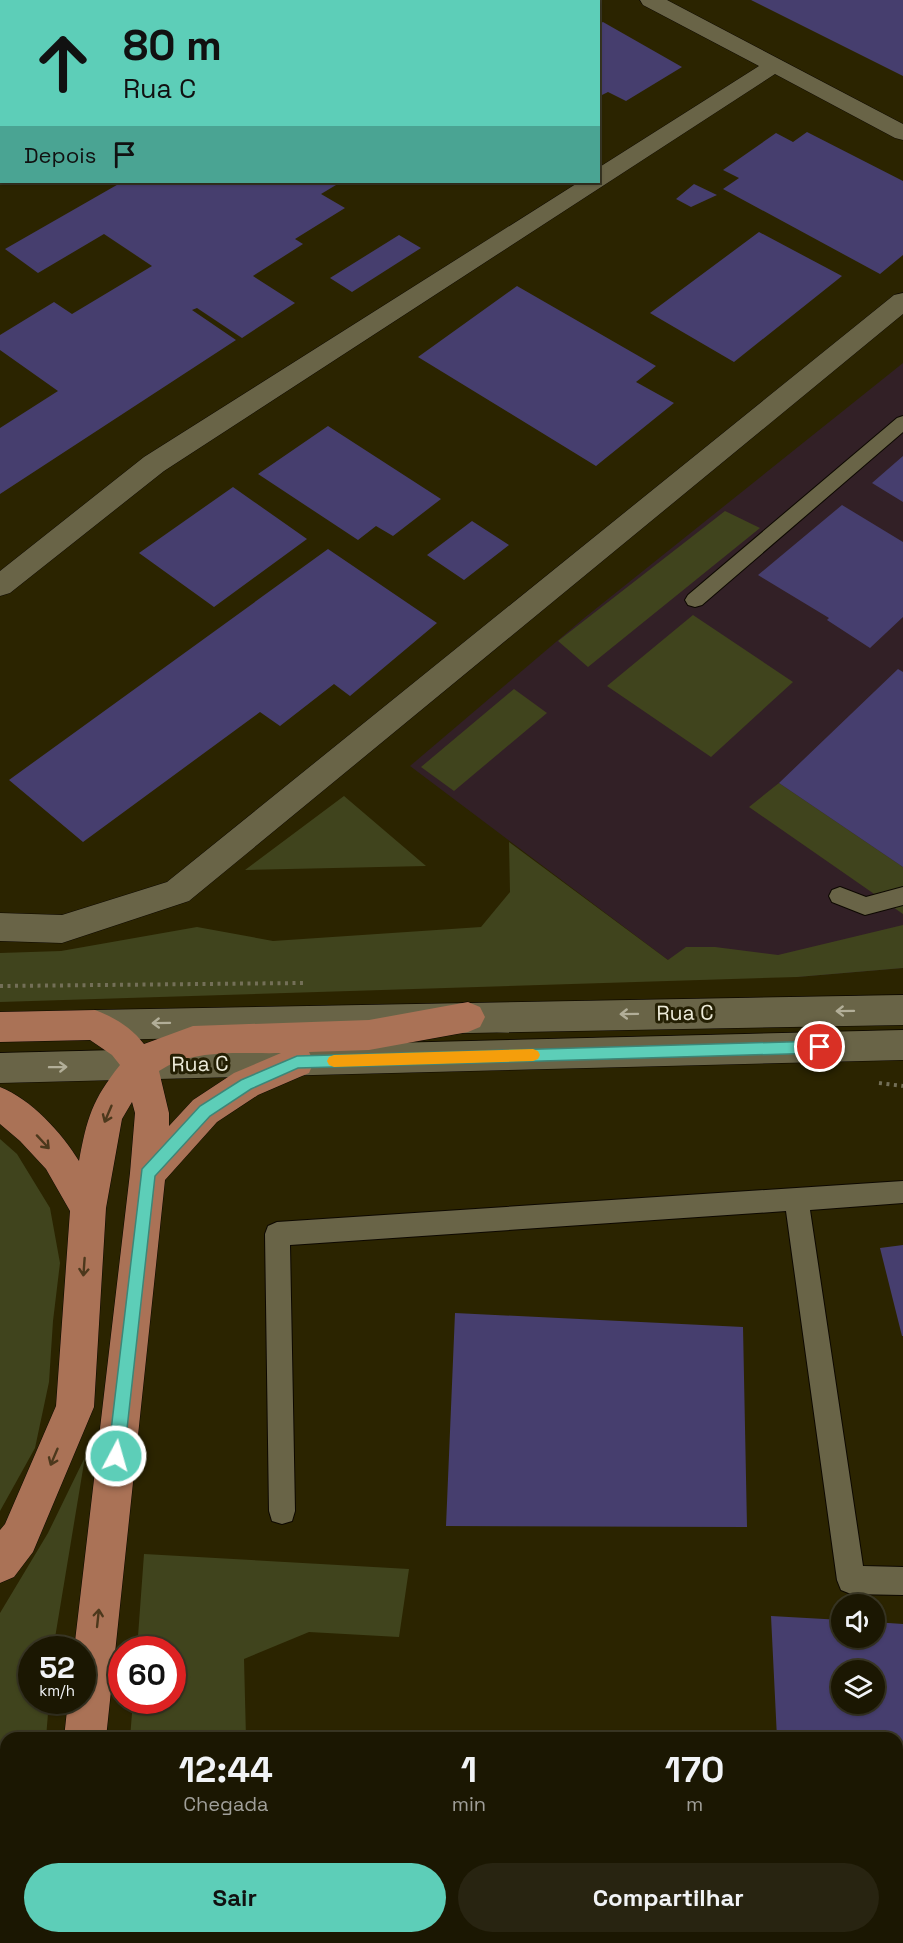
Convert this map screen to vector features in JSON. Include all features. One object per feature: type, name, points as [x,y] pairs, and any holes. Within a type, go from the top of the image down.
[{"type":"main road","points":[[0,1563],[19,1538],[75,1407],[88,1208],[105,1116],[121,1089],[140,1065],[162,1051],[193,1041],[369,1035],[468,1017]]},
{"type":"main road","points":[[86,1732],[148,1173],[152,1113],[140,1065],[124,1044],[95,1025]]},
{"type":"main road","name":"Rua C","points":[[0,1027],[95,1025]]},
{"type":"main road","points":[[148,1173],[205,1111],[246,1084],[297,1062]]},
{"type":"main road","points":[[0,1103],[32,1130],[58,1158],[88,1208]]},
{"type":"street","points":[[651,0],[903,133]]},
{"type":"street","points":[[600,177],[775,65]]},
{"type":"street","points":[[0,586],[154,464],[592,183]]},
{"type":"street","points":[[0,927],[62,929],[178,892],[903,301]]},
{"type":"street","name":"Rua C","points":[[95,1025],[903,1010]]},
{"type":"street","name":"Rua C","points":[[0,1068],[903,1045]]},
{"type":"lane","points":[[695,600],[903,422]]},
{"type":"lane","points":[[840,896],[865,906],[903,896]]},
{"type":"lane","points":[[282,1511],[277,1234],[903,1192]]},
{"type":"lane","points":[[796,1199],[851,1580],[903,1581]]},
{"type":"shaded area","points":[[600,0],[903,0],[903,1732],[0,1732],[0,183],[600,183]]},
{"type":"shaded area","points":[[903,363],[903,968],[797,977],[668,960],[410,766],[583,619]]},
{"type":"green space","points":[[725,511],[760,528],[588,667],[558,641]]},
{"type":"green space","points":[[693,615],[793,682],[711,757],[607,686]]},
{"type":"green space","points":[[514,689],[547,713],[454,791],[421,767]]},
{"type":"green space","points":[[779,783],[903,867],[903,914],[749,807]]},
{"type":"green space","points":[[344,796],[426,866],[245,870]]},
{"type":"green space","points":[[509,842],[668,960],[686,947],[715,947],[778,955],[903,925],[903,968],[797,977],[0,1002],[0,953],[61,951],[197,927],[273,941],[481,927],[510,892]]},
{"type":"green space","points":[[0,1139],[17,1154],[50,1208],[60,1263],[49,1382],[35,1448],[0,1511]]},
{"type":"green space","points":[[85,1457],[55,1636],[18,1636],[18,1714],[48,1714],[46,1732],[0,1732],[0,1613],[48,1533]]},
{"type":"green space","points":[[144,1554],[409,1569],[399,1637],[309,1632],[244,1659],[246,1732],[130,1732],[132,1714],[186,1714],[186,1636],[138,1636]]},
{"type":"building","points":[[751,0],[903,0],[903,76]]},
{"type":"building","points":[[603,22],[682,67],[626,101],[608,92],[600,96],[600,23]]},
{"type":"building","points":[[807,132],[903,181],[903,255],[880,274],[723,189],[739,178],[723,170],[776,133],[793,142]]},
{"type":"building","points":[[120,183],[339,183],[321,194],[345,208],[295,239],[303,244],[253,276],[295,303],[242,338],[197,308],[192,310],[236,340],[0,494],[0,428],[58,391],[0,350],[0,335],[54,302],[72,314],[152,266],[104,234],[38,273],[5,249]]},
{"type":"building","points":[[694,184],[717,195],[691,207],[676,199]]},
{"type":"building","points":[[759,232],[842,276],[734,362],[650,313]]},
{"type":"building","points":[[399,235],[421,248],[352,292],[330,278]]},
{"type":"building","points":[[517,286],[656,366],[636,382],[674,403],[596,466],[418,357]]},
{"type":"building","points":[[328,426],[441,499],[393,536],[376,526],[358,540],[258,474]]},
{"type":"building","points":[[903,456],[903,502],[872,483]]},
{"type":"building","points":[[233,487],[307,539],[214,607],[139,553]]},
{"type":"building","points":[[842,505],[903,542],[903,617],[870,648],[827,620],[829,618],[758,575]]},
{"type":"building","points":[[472,521],[509,545],[464,580],[427,555]]},
{"type":"building","points":[[328,549],[437,623],[350,696],[334,684],[280,726],[260,712],[83,842],[9,780]]},
{"type":"building","points":[[898,669],[903,672],[903,867],[779,783]]},
{"type":"building","points":[[903,1245],[903,1336],[902,1336],[880,1248]]},
{"type":"building","points":[[455,1313],[743,1327],[747,1527],[446,1526]]},
{"type":"building","points":[[771,1616],[831,1619],[831,1648],[885,1648],[885,1623],[903,1624],[903,1732],[777,1732]]},
{"type":"slow traffic","points":[[334,1061],[533,1055]]},
{"type":"route","points":[[116,1456],[148,1173],[205,1111],[246,1084],[297,1062],[820,1047]]}]
